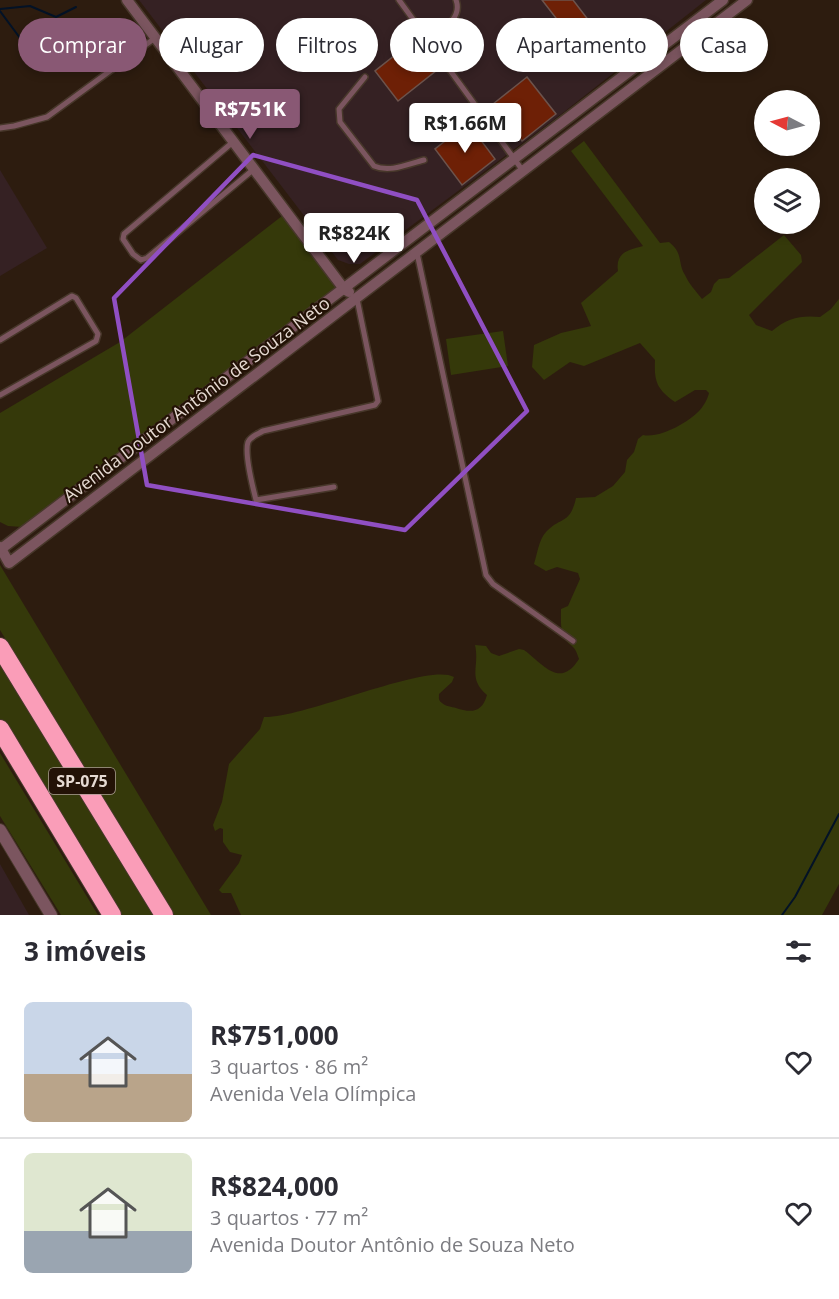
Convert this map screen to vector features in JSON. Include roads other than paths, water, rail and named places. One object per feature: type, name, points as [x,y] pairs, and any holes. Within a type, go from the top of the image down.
[{"type":"highway","name":"SP-075","points":[[0,647],[164,915]]},
{"type":"highway","name":"SP-075","points":[[0,729],[112,915]]},
{"type":"street","name":"Avenida Doutor Antônio de Souza Neto","points":[[723,0],[1,548],[9,563],[747,0]]},
{"type":"street","points":[[130,1],[155,38],[345,289],[357,297]]},
{"type":"street","points":[[88,484],[97,495]]},
{"type":"street","points":[[0,830],[51,915]]},
{"type":"lane","points":[[399,0],[412,18]]},
{"type":"lane","points":[[454,18],[457,12],[456,0]]},
{"type":"lane","points":[[0,128],[47,117],[155,38]]},
{"type":"lane","points":[[452,72],[523,171]]},
{"type":"lane","points":[[365,77],[339,109],[340,122],[374,166],[390,169],[424,160]]},
{"type":"lane","points":[[233,142],[124,234],[123,239],[133,254],[141,260],[147,258],[254,169]]},
{"type":"lane","points":[[455,204],[463,216]]},
{"type":"lane","points":[[417,253],[486,575],[493,584],[573,640]]},
{"type":"lane","points":[[0,340],[72,296],[76,298],[98,334],[96,341],[0,395]]},
{"type":"lane","points":[[334,487],[256,500],[247,454],[248,443],[252,436],[263,431],[375,405],[378,401],[357,297]]},
{"type":"waterway","points":[[0,9],[30,6],[56,17],[76,7]]},
{"type":"waterway","points":[[0,11],[18,35]]},
{"type":"waterway","points":[[782,915],[795,897],[839,814]]}]
